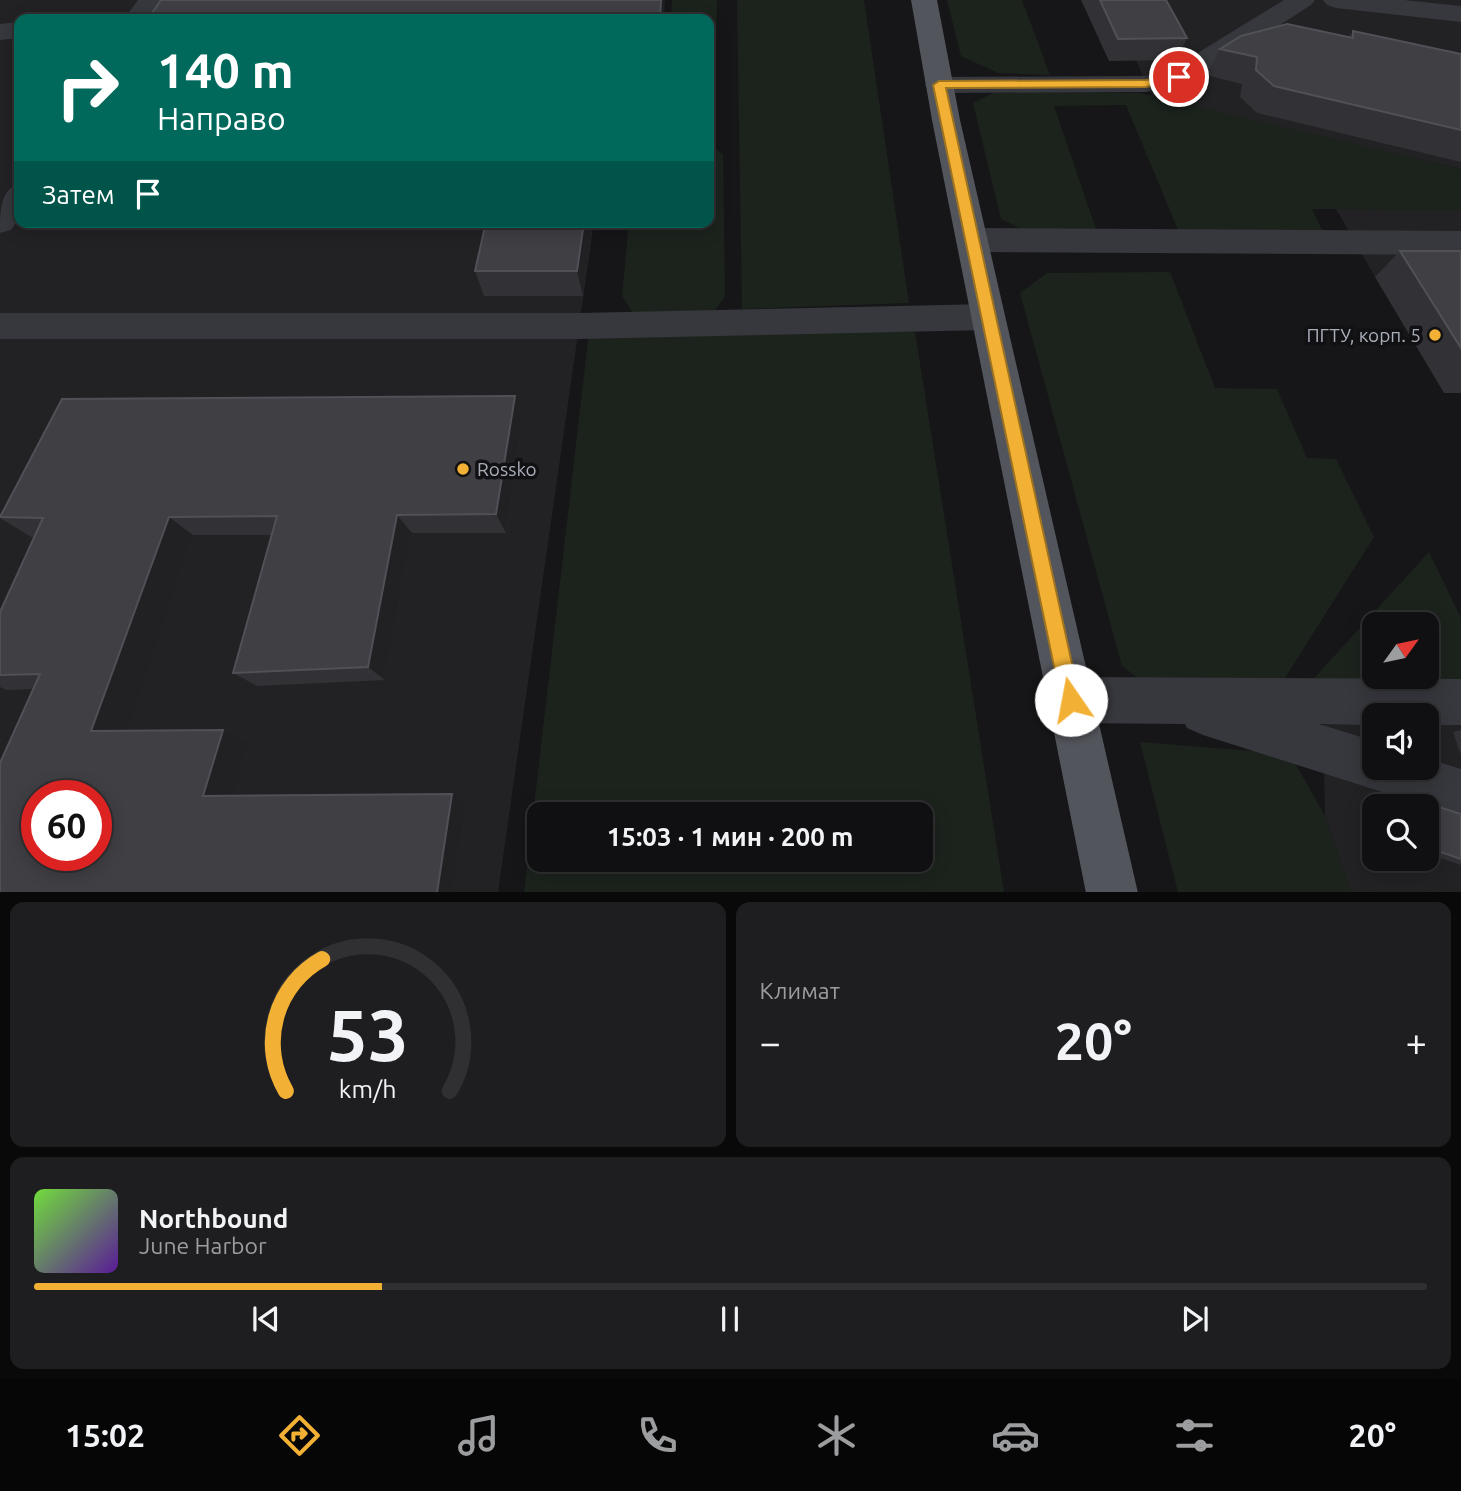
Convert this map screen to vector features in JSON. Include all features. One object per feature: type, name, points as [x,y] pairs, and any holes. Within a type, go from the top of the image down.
[{"type":"main road","points":[[924,0],[939,85],[1112,892]]},
{"type":"lane","points":[[939,85],[1146,84],[1179,77],[1302,0]]},
{"type":"lane","points":[[1336,0],[1461,14]]},
{"type":"lane","points":[[0,222],[14,201]]},
{"type":"lane","points":[[972,240],[1461,243]]},
{"type":"lane","points":[[0,326],[579,326],[988,317]]},
{"type":"lane","points":[[1071,700],[1461,702]]},
{"type":"lane","points":[[1164,700],[1362,761]]},
{"type":"lane","points":[[1420,780],[1461,793]]},
{"type":"shaded area","points":[[0,0],[625,0],[623,14],[14,14],[14,228],[593,228],[498,892],[0,892]]},
{"type":"shaded area","points":[[672,0],[717,0],[716,46],[714,14],[671,14]]},
{"type":"shaded area","points":[[737,0],[864,0],[909,303],[742,309]]},
{"type":"shaded area","points":[[947,0],[1022,0],[1050,75],[998,73],[961,56]]},
{"type":"shaded area","points":[[1110,0],[1461,0],[1461,169],[1152,97]]},
{"type":"shaded area","points":[[995,92],[1140,93],[1461,169],[1461,210],[1312,209],[1323,232],[1179,232],[1126,105],[1054,106],[1097,232],[1026,231],[1001,219],[973,103]]},
{"type":"shaded area","points":[[714,147],[723,155],[725,296],[714,312],[633,313],[622,296],[628,228],[714,228]]},
{"type":"shaded area","points":[[1336,209],[1461,210],[1461,276],[1375,277]]},
{"type":"shaded area","points":[[1170,272],[1215,388],[1277,389],[1307,458],[1336,459],[1374,537],[1278,689],[1155,691],[1122,666],[1020,293],[1047,273]]},
{"type":"shaded area","points":[[589,332],[915,332],[1004,892],[524,892],[527,867],[527,872],[933,872],[933,802],[535,802]]},
{"type":"shaded area","points":[[1429,552],[1461,618],[1461,686],[1439,686],[1439,612],[1374,612]]},
{"type":"shaded area","points":[[1362,626],[1362,687],[1306,687]]},
{"type":"shaded area","points":[[1323,722],[1362,723],[1362,780],[1439,780],[1439,724],[1461,725],[1461,892],[1351,892],[1325,816]]},
{"type":"shaded area","points":[[1140,742],[1290,754],[1325,816],[1351,892],[1178,892]]},
{"type":"building","points":[[161,0],[661,0],[660,14],[151,14]]},
{"type":"building","points":[[1100,0],[1166,0],[1187,38],[1118,39]]},
{"type":"building","points":[[1287,24],[1353,38],[1353,31],[1461,54],[1461,130],[1274,86],[1256,70],[1257,57],[1220,49],[1241,36]]},
{"type":"building","points":[[485,228],[583,228],[577,271],[475,271]]},
{"type":"building","points":[[1400,251],[1461,251],[1461,348]]},
{"type":"building","points":[[515,396],[496,514],[397,515],[368,667],[233,673],[277,516],[169,517],[91,731],[223,730],[203,796],[452,794],[437,892],[0,892],[0,763],[40,674],[0,675],[0,612],[43,518],[0,517],[62,399]]},
{"type":"building","points":[[1439,807],[1461,814],[1461,859],[1439,851]]},
{"type":"place","name":"ПГТУ, корп. 5","points":[[1435,335]]},
{"type":"place","name":"Rossko","points":[[463,469]]},
{"type":"route","points":[[1071,700],[939,85],[1146,84],[1179,77]]}]
